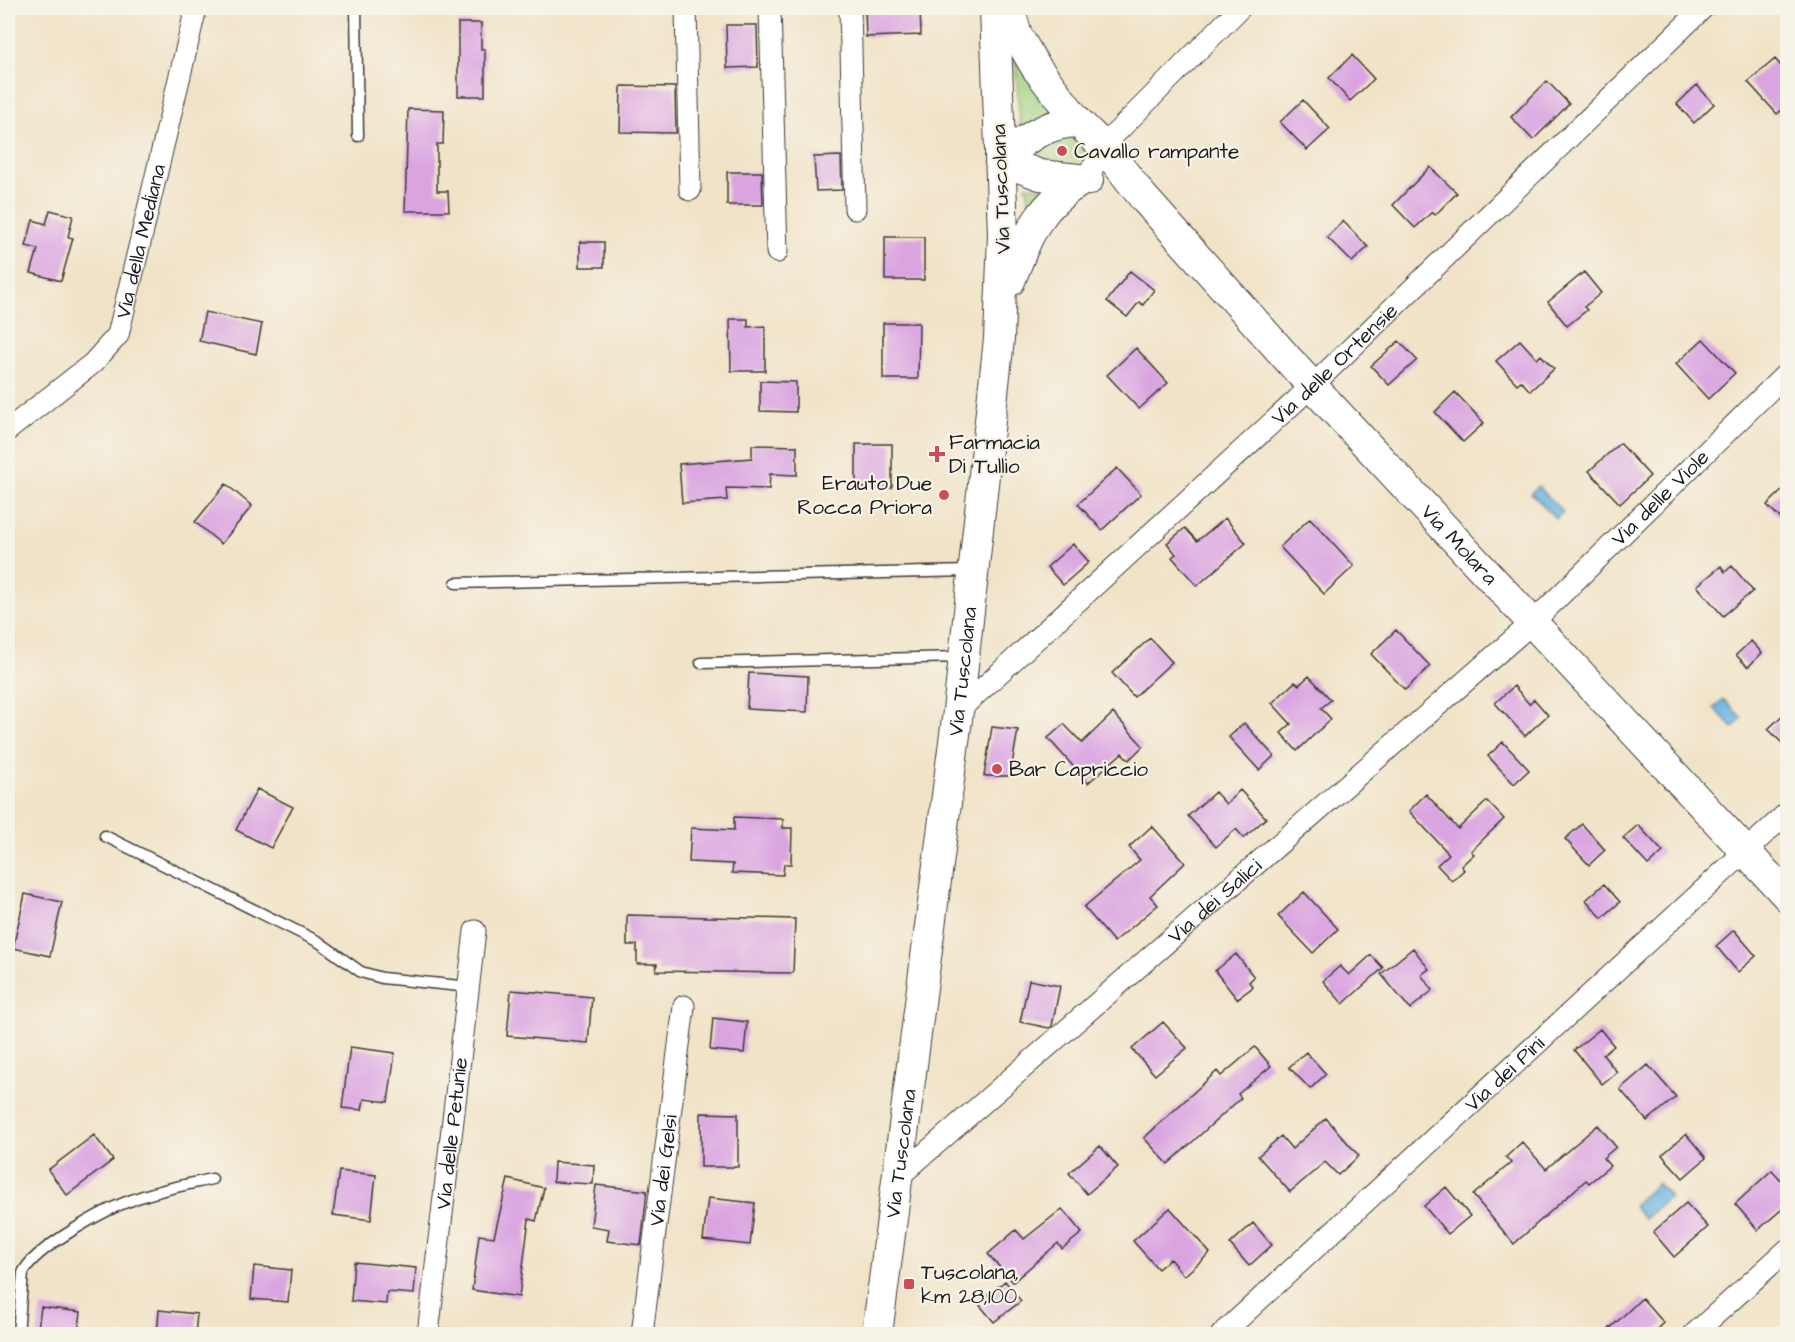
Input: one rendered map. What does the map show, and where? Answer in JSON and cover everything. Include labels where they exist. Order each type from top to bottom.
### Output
[{"type":"main road","name":"Via Tuscolana","points":[[877,1335],[964,657],[1001,302],[1003,235],[995,8]]},
{"type":"main road","name":"Via Molara","points":[[1009,8],[1026,52],[1078,122],[1103,146],[1136,189],[1312,386],[1788,897]]},
{"type":"main road","points":[[1000,160],[1042,128],[1061,123],[1078,122]]},
{"type":"main road","points":[[1000,160],[1040,175],[1136,189]]},
{"type":"main road","points":[[1001,302],[1035,222],[1057,197],[1083,180]]},
{"type":"street","name":"Via della Mediana","points":[[8,430],[93,363],[118,335],[196,8]]},
{"type":"street","points":[[686,8],[690,190]]},
{"type":"street","points":[[770,8],[777,252]]},
{"type":"street","points":[[850,8],[855,209]]},
{"type":"street","points":[[1083,180],[1097,162],[1103,146],[1240,8]]},
{"type":"street","name":"Via delle Ortensie","points":[[957,711],[1312,386],[1703,8]]},
{"type":"street","name":"Via delle Viole","points":[[1532,623],[1788,372]]},
{"type":"street","name":"Via dei Salici","points":[[896,1179],[1532,623]]},
{"type":"street","name":"Via dei Pini","points":[[1222,1335],[1788,812]]},
{"type":"street","name":"Via delle Petunie","points":[[432,1334],[475,931]]},
{"type":"street","name":"Via dei Gelsi","points":[[642,1335],[684,1006]]},
{"type":"street","points":[[1694,1335],[1788,1249]]},
{"type":"lane","points":[[356,8],[358,136]]},
{"type":"lane","points":[[456,583],[974,570]]},
{"type":"lane","points":[[701,663],[964,657]]},
{"type":"lane","points":[[105,836],[319,942],[361,972],[382,978],[470,987]]},
{"type":"lane","points":[[18,1335],[23,1273],[26,1265],[42,1250],[130,1200],[212,1179]]},
{"type":"green space","points":[[1015,59],[1059,112],[1021,134]]},
{"type":"green space","points":[[1059,132],[1080,137],[1092,156],[1080,171],[1024,156]]},
{"type":"green space","points":[[1026,186],[1051,188],[1032,209]]},
{"type":"water","points":[[1538,486],[1563,512],[1556,519],[1531,493]]},
{"type":"water","points":[[1723,699],[1742,718],[1733,728],[1714,708]]},
{"type":"water","points":[[1658,1183],[1670,1197],[1644,1219],[1633,1205]]},
{"type":"building","points":[[865,8],[920,8],[921,35],[866,37]]},
{"type":"building","points":[[458,23],[481,23],[481,49],[485,49],[485,96],[458,96]]},
{"type":"building","points":[[726,25],[757,25],[758,67],[727,68]]},
{"type":"building","points":[[1352,55],[1374,79],[1350,101],[1329,78]]},
{"type":"building","points":[[1775,59],[1788,74],[1788,105],[1777,114],[1748,82]]},
{"type":"building","points":[[1547,81],[1569,104],[1533,140],[1511,117]]},
{"type":"building","points":[[1697,85],[1714,104],[1694,123],[1677,104]]},
{"type":"building","points":[[621,86],[675,87],[676,133],[620,132]]},
{"type":"building","points":[[1303,100],[1330,129],[1307,150],[1280,122]]},
{"type":"building","points":[[408,109],[444,110],[443,144],[437,144],[437,191],[448,191],[449,211],[405,211]]},
{"type":"building","points":[[841,156],[842,190],[816,191],[814,157]]},
{"type":"building","points":[[1430,167],[1457,193],[1435,215],[1432,212],[1415,228],[1393,205]]},
{"type":"building","points":[[727,172],[762,172],[763,205],[727,205]]},
{"type":"building","points":[[50,210],[73,216],[68,237],[73,238],[61,281],[31,273],[38,249],[26,246],[33,220],[46,224]]},
{"type":"building","points":[[1343,221],[1368,247],[1352,262],[1327,237]]},
{"type":"building","points":[[885,237],[924,237],[924,280],[885,280]]},
{"type":"building","points":[[580,242],[604,242],[604,267],[580,267]]},
{"type":"building","points":[[1130,271],[1154,290],[1143,305],[1139,302],[1127,317],[1107,301]]},
{"type":"building","points":[[1584,272],[1601,293],[1584,307],[1587,310],[1567,326],[1548,302]]},
{"type":"building","points":[[205,312],[262,324],[256,354],[199,341]]},
{"type":"building","points":[[730,319],[748,319],[748,327],[765,326],[765,371],[731,371]]},
{"type":"building","points":[[883,323],[919,323],[918,379],[883,379]]},
{"type":"building","points":[[1703,339],[1735,373],[1708,399],[1676,364]]},
{"type":"building","points":[[1520,340],[1537,359],[1541,355],[1554,369],[1530,391],[1521,381],[1517,384],[1496,361]]},
{"type":"building","points":[[1399,341],[1417,360],[1389,385],[1371,366]]},
{"type":"building","points":[[1136,348],[1168,383],[1139,409],[1107,375]]},
{"type":"building","points":[[760,381],[796,382],[796,412],[760,411]]},
{"type":"building","points":[[1455,392],[1484,423],[1463,442],[1435,412]]},
{"type":"building","points":[[1620,443],[1650,476],[1620,504],[1589,471]]},
{"type":"building","points":[[856,444],[892,444],[892,488],[856,488]]},
{"type":"building","points":[[752,445],[797,446],[797,475],[770,474],[769,489],[726,488],[727,500],[682,503],[679,464],[752,458]]},
{"type":"building","points":[[1117,468],[1141,494],[1102,530],[1078,504]]},
{"type":"building","points":[[226,484],[252,506],[221,544],[195,522]]},
{"type":"building","points":[[1788,485],[1788,526],[1767,505]]},
{"type":"building","points":[[1225,518],[1246,543],[1197,586],[1172,557],[1176,554],[1167,543],[1185,528],[1197,541]]},
{"type":"building","points":[[1310,518],[1354,566],[1324,594],[1280,547]]},
{"type":"building","points":[[1073,544],[1089,562],[1063,585],[1047,567]]},
{"type":"building","points":[[1721,566],[1725,572],[1732,566],[1753,591],[1723,616],[1697,586]]},
{"type":"building","points":[[1396,630],[1430,666],[1405,690],[1371,654]]},
{"type":"building","points":[[1150,638],[1172,662],[1134,697],[1112,673]]},
{"type":"building","points":[[1751,641],[1762,653],[1748,667],[1736,655]]},
{"type":"building","points":[[749,673],[808,676],[807,712],[747,709]]},
{"type":"building","points":[[1309,676],[1331,700],[1321,708],[1331,719],[1297,751],[1281,733],[1291,724],[1272,703],[1295,682],[1299,685]]},
{"type":"building","points":[[1514,686],[1529,704],[1534,699],[1548,715],[1525,736],[1495,703]]},
{"type":"building","points":[[1788,710],[1788,749],[1768,729]]},
{"type":"building","points":[[1113,713],[1143,746],[1129,760],[1122,753],[1088,783],[1048,738],[1064,724],[1082,743]]},
{"type":"building","points":[[1244,723],[1274,756],[1259,770],[1229,737]]},
{"type":"building","points":[[992,727],[1018,730],[1010,776],[984,776]]},
{"type":"building","points":[[1503,742],[1529,770],[1514,784],[1488,756]]},
{"type":"building","points":[[257,789],[293,807],[271,848],[236,830]]},
{"type":"building","points":[[1240,790],[1266,818],[1244,838],[1236,829],[1216,847],[1188,816],[1215,792],[1226,804]]},
{"type":"building","points":[[1426,794],[1458,829],[1487,801],[1504,819],[1471,851],[1474,854],[1461,866],[1464,870],[1452,881],[1437,865],[1449,854],[1409,811]]},
{"type":"building","points":[[734,817],[783,819],[783,828],[792,828],[791,864],[784,864],[783,875],[732,873],[733,864],[689,862],[691,828],[734,830]]},
{"type":"building","points":[[1582,824],[1605,850],[1589,865],[1565,839]]},
{"type":"building","points":[[1638,825],[1663,852],[1648,865],[1623,838]]},
{"type":"building","points":[[1152,826],[1185,863],[1150,896],[1158,905],[1114,942],[1084,907],[1140,860],[1129,847]]},
{"type":"building","points":[[1604,884],[1620,902],[1602,918],[1586,900]]},
{"type":"building","points":[[1304,892],[1338,929],[1313,953],[1278,916]]},
{"type":"building","points":[[25,894],[62,902],[50,956],[13,948]]},
{"type":"building","points":[[627,915],[795,919],[793,973],[656,971],[657,964],[637,964],[637,945],[627,945]]},
{"type":"building","points":[[1734,930],[1756,956],[1738,972],[1716,946]]},
{"type":"building","points":[[1413,948],[1429,969],[1421,975],[1433,990],[1410,1009],[1381,974]]},
{"type":"building","points":[[1236,954],[1254,977],[1249,982],[1253,987],[1237,999],[1215,971]]},
{"type":"building","points":[[1371,955],[1383,968],[1343,1004],[1323,981],[1340,966],[1349,975]]},
{"type":"building","points":[[1029,980],[1060,986],[1052,1026],[1049,1028],[1020,1022]]},
{"type":"building","points":[[511,990],[592,997],[588,1043],[507,1036]]},
{"type":"building","points":[[713,1018],[747,1022],[744,1053],[710,1050]]},
{"type":"building","points":[[1163,1022],[1187,1048],[1155,1075],[1132,1049]]},
{"type":"building","points":[[1600,1029],[1614,1046],[1603,1055],[1617,1072],[1602,1084],[1574,1050]]},
{"type":"building","points":[[350,1047],[395,1053],[388,1102],[364,1099],[362,1110],[342,1108]]},
{"type":"building","points":[[1255,1047],[1271,1066],[1238,1094],[1241,1098],[1168,1164],[1144,1138],[1217,1071],[1221,1076]]},
{"type":"building","points":[[1306,1052],[1326,1074],[1310,1089],[1289,1067]]},
{"type":"building","points":[[1648,1065],[1676,1097],[1647,1121],[1620,1089]]},
{"type":"building","points":[[701,1113],[738,1114],[738,1167],[701,1167]]},
{"type":"building","points":[[1326,1118],[1359,1156],[1338,1175],[1325,1162],[1290,1192],[1258,1156],[1281,1136],[1292,1149]]},
{"type":"building","points":[[1598,1125],[1616,1147],[1603,1158],[1610,1166],[1589,1183],[1586,1180],[1514,1244],[1473,1195],[1511,1163],[1506,1157],[1522,1142],[1546,1169]]},
{"type":"building","points":[[1686,1134],[1706,1158],[1683,1178],[1662,1155]]},
{"type":"building","points":[[94,1135],[113,1160],[67,1195],[48,1170]]},
{"type":"building","points":[[1100,1146],[1118,1167],[1087,1194],[1069,1173]]},
{"type":"building","points":[[554,1162],[594,1165],[593,1184],[553,1182]]},
{"type":"building","points":[[1772,1170],[1788,1188],[1788,1204],[1758,1230],[1735,1204]]},
{"type":"building","points":[[339,1171],[376,1175],[371,1220],[333,1215]]},
{"type":"building","points":[[508,1179],[544,1188],[536,1221],[529,1219],[519,1297],[472,1290],[479,1235],[494,1237]]},
{"type":"building","points":[[596,1185],[647,1191],[641,1245],[607,1241],[609,1229],[591,1226]]},
{"type":"building","points":[[1446,1187],[1470,1216],[1448,1234],[1424,1206]]},
{"type":"building","points":[[708,1198],[755,1203],[750,1245],[703,1240]]},
{"type":"building","points":[[1686,1203],[1708,1227],[1674,1257],[1653,1232]]},
{"type":"building","points":[[1170,1208],[1210,1253],[1184,1276],[1170,1259],[1158,1269],[1133,1241]]},
{"type":"building","points":[[1062,1209],[1082,1233],[1062,1249],[1058,1243],[1013,1282],[988,1254],[1016,1230],[1024,1239]]},
{"type":"building","points":[[1253,1223],[1272,1245],[1249,1266],[1230,1244]]},
{"type":"building","points":[[354,1262],[416,1268],[414,1294],[387,1292],[386,1304],[351,1301]]},
{"type":"building","points":[[254,1266],[291,1270],[288,1302],[251,1299]]},
{"type":"building","points":[[1005,1281],[1021,1301],[994,1322],[978,1303]]},
{"type":"building","points":[[1642,1298],[1664,1323],[1652,1335],[1603,1335]]},
{"type":"building","points":[[41,1307],[81,1312],[78,1335],[37,1335]]},
{"type":"building","points":[[159,1310],[197,1314],[195,1335],[157,1335]]},
{"type":"place","name":"Cavallo rampante","points":[[1062,151]]},
{"type":"place","name":"Farmacia Di Tullio","points":[[937,454]]},
{"type":"place","name":"Erauto Due Rocca Priora","points":[[944,495]]},
{"type":"place","name":"Bar Capriccio","points":[[997,769]]},
{"type":"place","name":"Tuscolana, km 28,100","points":[[909,1284]]}]
